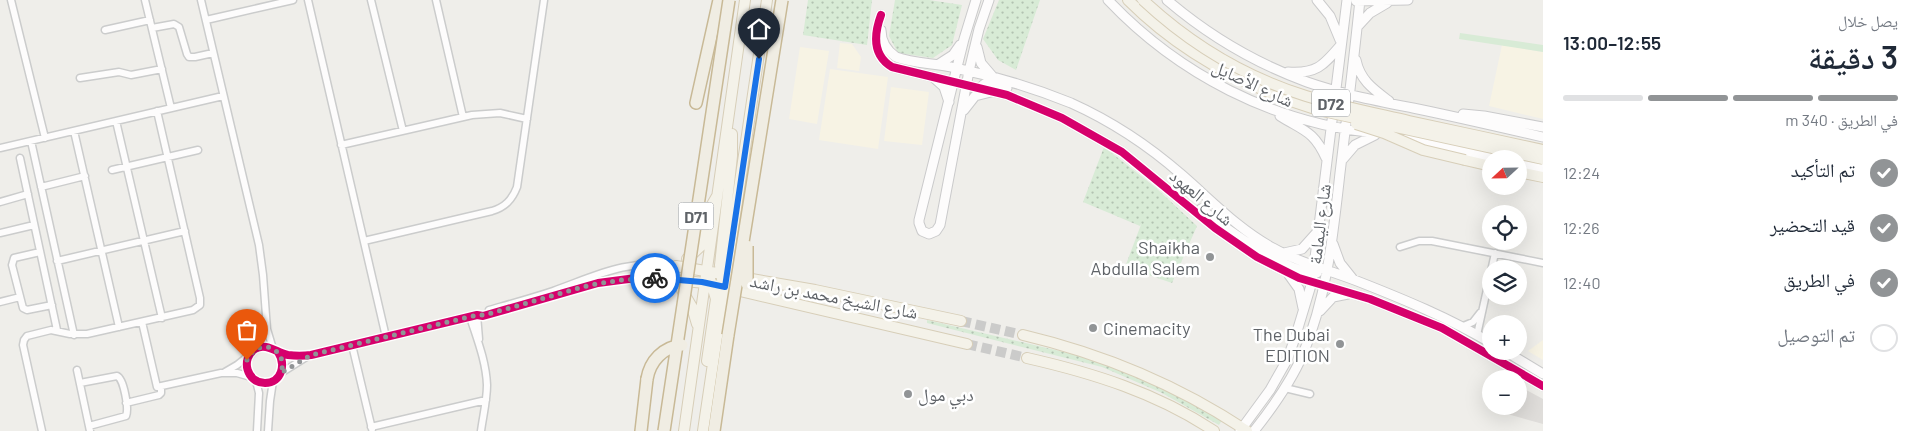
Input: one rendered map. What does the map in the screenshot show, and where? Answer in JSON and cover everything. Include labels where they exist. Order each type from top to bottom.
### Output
[{"type":"highway","points":[[696,103],[719,0]]},
{"type":"highway","name":"D71","points":[[664,431],[729,0]]},
{"type":"highway","name":"D71","points":[[714,431],[738,236],[782,0]]},
{"type":"highway","points":[[738,236],[748,249],[747,284]]},
{"type":"highway","points":[[641,431],[648,374],[652,365],[665,350],[674,346],[684,345]]},
{"type":"main road","name":"D71","points":[[684,431],[697,332],[708,280],[747,0]]},
{"type":"main road","name":"D71","points":[[724,270],[738,236],[767,0]]},
{"type":"main road","name":"شارع الأصايل","points":[[1128,0],[1175,40],[1220,69],[1268,92],[1318,110],[1543,159]]},
{"type":"main road","name":"شارع الأصايل","points":[[1143,0],[1182,33],[1214,54],[1289,91],[1354,109],[1543,150]]},
{"type":"main road","points":[[1318,110],[1338,119],[1384,133],[1423,150],[1482,164]]},
{"type":"main road","points":[[702,431],[725,287],[724,270],[732,156],[729,119]]},
{"type":"main road","points":[[1528,174],[1543,177]]},
{"type":"main road","points":[[676,266],[688,259],[703,244],[710,208],[719,194]]},
{"type":"main road","points":[[738,236],[740,266],[762,281]]},
{"type":"main road","points":[[676,266],[708,280],[716,299],[700,421],[702,431]]},
{"type":"main road","name":"شارع الشيخ محمد بن راشد","points":[[708,280],[724,270],[762,281],[815,290],[961,321]]},
{"type":"main road","points":[[672,280],[708,280]]},
{"type":"main road","points":[[672,280],[686,296],[692,307],[697,332]]},
{"type":"main road","name":"شارع الشيخ محمد بن راشد","points":[[708,280],[725,287],[762,297],[909,329],[968,344]]},
{"type":"main road","points":[[703,299],[711,295],[716,299]]},
{"type":"main road","points":[[718,333],[735,304],[747,298],[762,297]]},
{"type":"main road","points":[[909,329],[914,312]]},
{"type":"main road","points":[[1023,335],[1082,350],[1129,368],[1190,397],[1243,430]]},
{"type":"main road","points":[[1027,358],[1074,368],[1129,387],[1183,412],[1214,431]]},
{"type":"street","points":[[11,0],[45,138]]},
{"type":"street","points":[[146,0],[171,108]]},
{"type":"street","points":[[201,0],[259,245],[264,276],[266,322],[275,350],[283,362],[281,373]]},
{"type":"street","points":[[206,20],[293,0]]},
{"type":"street","points":[[308,0],[386,337]]},
{"type":"street","points":[[371,0],[403,131]]},
{"type":"street","points":[[436,0],[463,116]]},
{"type":"street","points":[[364,241],[492,211],[508,203],[514,196],[517,187],[544,0]]},
{"type":"street","points":[[939,64],[953,56],[964,38],[977,0]]},
{"type":"street","points":[[963,70],[977,0]]},
{"type":"street","points":[[964,38],[963,70],[967,84],[940,225],[936,232],[925,233],[920,227],[919,220],[954,81],[963,70],[976,42],[989,0]]},
{"type":"street","name":"شارع الأصايل","points":[[1108,0],[1137,28],[1176,59],[1217,84],[1272,110],[1330,127],[1382,134],[1482,156]]},
{"type":"street","name":"شارع الأصايل","points":[[1167,0],[1220,40],[1250,57],[1309,83],[1392,104],[1543,137]]},
{"type":"street","points":[[1281,71],[1297,73],[1316,70],[1325,63],[1341,44],[1330,16],[1317,0]]},
{"type":"street","points":[[1347,0],[1408,0]]},
{"type":"street","name":"شارع اليمامة","points":[[1243,430],[1282,370],[1292,349],[1313,274],[1347,0]]},
{"type":"street","name":"شارع اليمامة","points":[[1254,431],[1287,385],[1303,354],[1316,317],[1324,286],[1342,162],[1360,1]]},
{"type":"street","points":[[1358,26],[1370,13],[1392,1]]},
{"type":"street","name":"شارع العهود","points":[[1482,338],[1427,310],[1356,281],[1327,271],[1313,274],[1286,272],[1256,257],[1228,238],[1141,166],[1103,140],[1041,108],[994,91],[896,68],[881,58],[877,50],[876,42],[881,15],[881,37],[886,49],[890,53],[902,59],[939,64],[995,78],[1051,96],[1088,111],[1144,145],[1183,175],[1237,224],[1313,274],[1324,286],[1356,294],[1442,328],[1543,386]]},
{"type":"street","points":[[105,30],[150,20]]},
{"type":"street","points":[[152,28],[174,24],[179,27],[189,57],[213,53]]},
{"type":"street","points":[[976,42],[982,63],[995,78]]},
{"type":"street","points":[[1354,52],[1364,80],[1392,104]]},
{"type":"street","points":[[80,78],[119,72],[131,75],[162,69]]},
{"type":"street","points":[[932,76],[944,87],[949,102]]},
{"type":"street","points":[[984,89],[983,86],[986,83],[1051,96]]},
{"type":"street","points":[[960,116],[968,102],[975,96],[994,91]]},
{"type":"street","points":[[0,148],[223,96]]},
{"type":"street","points":[[1272,110],[1312,135],[1321,146],[1326,158]]},
{"type":"street","points":[[42,431],[23,342],[25,337],[57,330],[74,334],[87,334],[162,318],[193,310],[200,306],[200,298],[157,111]]},
{"type":"street","points":[[342,145],[481,113],[500,113],[527,118]]},
{"type":"street","points":[[1442,114],[1484,116],[1543,127]]},
{"type":"street","points":[[116,121],[162,318]]},
{"type":"street","points":[[74,131],[120,327]]},
{"type":"street","points":[[1342,162],[1345,155],[1355,145],[1365,139],[1382,134]]},
{"type":"street","points":[[31,141],[74,334]]},
{"type":"street","points":[[112,170],[198,150]]},
{"type":"street","points":[[20,158],[57,330]]},
{"type":"street","points":[[1528,165],[1543,168]]},
{"type":"street","points":[[41,187],[85,176]]},
{"type":"street","points":[[0,202],[28,194]]},
{"type":"street","points":[[1180,199],[1196,206],[1232,233],[1265,253],[1313,274]]},
{"type":"street","points":[[0,233],[34,225]]},
{"type":"street","points":[[1282,253],[1302,249],[1319,230]]},
{"type":"street","points":[[58,260],[184,231]]},
{"type":"street","points":[[1332,239],[1334,251],[1340,263],[1356,281]]},
{"type":"street","points":[[1400,247],[1412,243],[1432,241],[1543,263]]},
{"type":"street","points":[[40,252],[12,260],[12,266],[23,308],[27,310],[52,305]]},
{"type":"street","points":[[1442,328],[1454,330],[1471,338],[1477,335],[1495,253]]},
{"type":"street","points":[[474,316],[545,294],[621,267],[651,264],[676,266]]},
{"type":"street","points":[[1286,272],[1299,289],[1303,314]]},
{"type":"street","points":[[142,322],[156,384],[157,387],[161,388],[221,373],[237,366],[252,352],[263,347],[294,356],[311,355],[485,315],[598,283],[636,278],[672,280]]},
{"type":"street","points":[[1316,317],[1333,297],[1342,294],[1356,294]]},
{"type":"street","points":[[0,302],[20,297]]},
{"type":"street","points":[[1461,327],[1473,322],[1481,312]]},
{"type":"street","points":[[474,316],[486,379],[486,400],[481,431]]},
{"type":"street","points":[[257,431],[259,393],[254,379],[246,366],[266,322]]},
{"type":"street","points":[[352,345],[372,429],[486,400]]},
{"type":"street","points":[[221,373],[237,373],[262,383],[273,381],[281,373],[311,355]]},
{"type":"street","points":[[1520,360],[1543,374]]},
{"type":"street","points":[[77,370],[90,429],[124,418],[128,411],[119,376],[80,383]]},
{"type":"street","points":[[268,431],[273,381]]},
{"type":"street","points":[[1287,385],[1311,392]]},
{"type":"street","points":[[126,403],[159,395],[161,388]]},
{"type":"shaded area","points":[[840,43],[852,44],[861,57],[859,71],[837,68]]},
{"type":"shaded area","points":[[1502,45],[1543,52],[1543,119],[1489,106]]},
{"type":"shaded area","points":[[800,47],[829,51],[817,124],[789,119]]},
{"type":"shaded area","points":[[830,69],[888,77],[878,149],[819,140]]},
{"type":"shaded area","points":[[891,87],[929,92],[922,145],[884,141]]},
{"type":"shaded area","points":[[1543,340],[1543,360],[1528,351]]},
{"type":"shaded area","points":[[1527,390],[1543,399],[1543,424],[1511,415],[1527,415]]},
{"type":"green space","points":[[808,0],[872,0],[867,45],[803,35]]},
{"type":"green space","points":[[895,0],[929,0],[962,5],[952,45],[933,58],[898,53],[889,36]]},
{"type":"green space","points":[[999,0],[1040,0],[1016,70],[998,60],[983,39]]},
{"type":"green space","points":[[1460,33],[1543,45],[1543,52],[1459,39]]},
{"type":"green space","points":[[1104,147],[1155,187],[1197,226],[1172,283],[1125,267],[1142,222],[1140,226],[1083,202]]},
{"type":"green space","points":[[927,320],[1094,359],[1174,392],[1222,420],[1219,425],[1162,393],[1102,367],[927,323]]},
{"type":"tunnel","points":[[961,321],[1023,335]]},
{"type":"tunnel","points":[[967,344],[1027,358]]},
{"type":"cycle path","points":[[881,15],[877,29],[876,44],[885,62],[892,67],[1007,95],[1062,118],[1122,152],[1215,228],[1257,257],[1299,278],[1370,299],[1442,328],[1543,386]]},
{"type":"cycle path","points":[[278,352],[282,367],[279,376],[275,380],[265,383],[259,382],[250,375],[247,364],[248,359],[250,353],[259,347],[267,347],[288,355],[311,355],[477,315],[483,316],[598,283],[636,278],[672,280]]},
{"type":"way so far","points":[[247,360],[254,350],[268,347],[278,352],[281,357],[283,362],[281,373],[311,355],[477,315],[485,315],[598,283],[636,278],[655,278]]},
{"type":"place","name":"Shaikha Abdulla Salem","points":[[1210,257]]},
{"type":"place","name":"Cinemacity","points":[[1093,328]]},
{"type":"place","name":"The Dubai EDITION","points":[[1340,344]]},
{"type":"place","name":"دبي مول","points":[[908,394]]},
{"type":"route","points":[[655,278],[702,282],[725,287],[759,59]]}]
